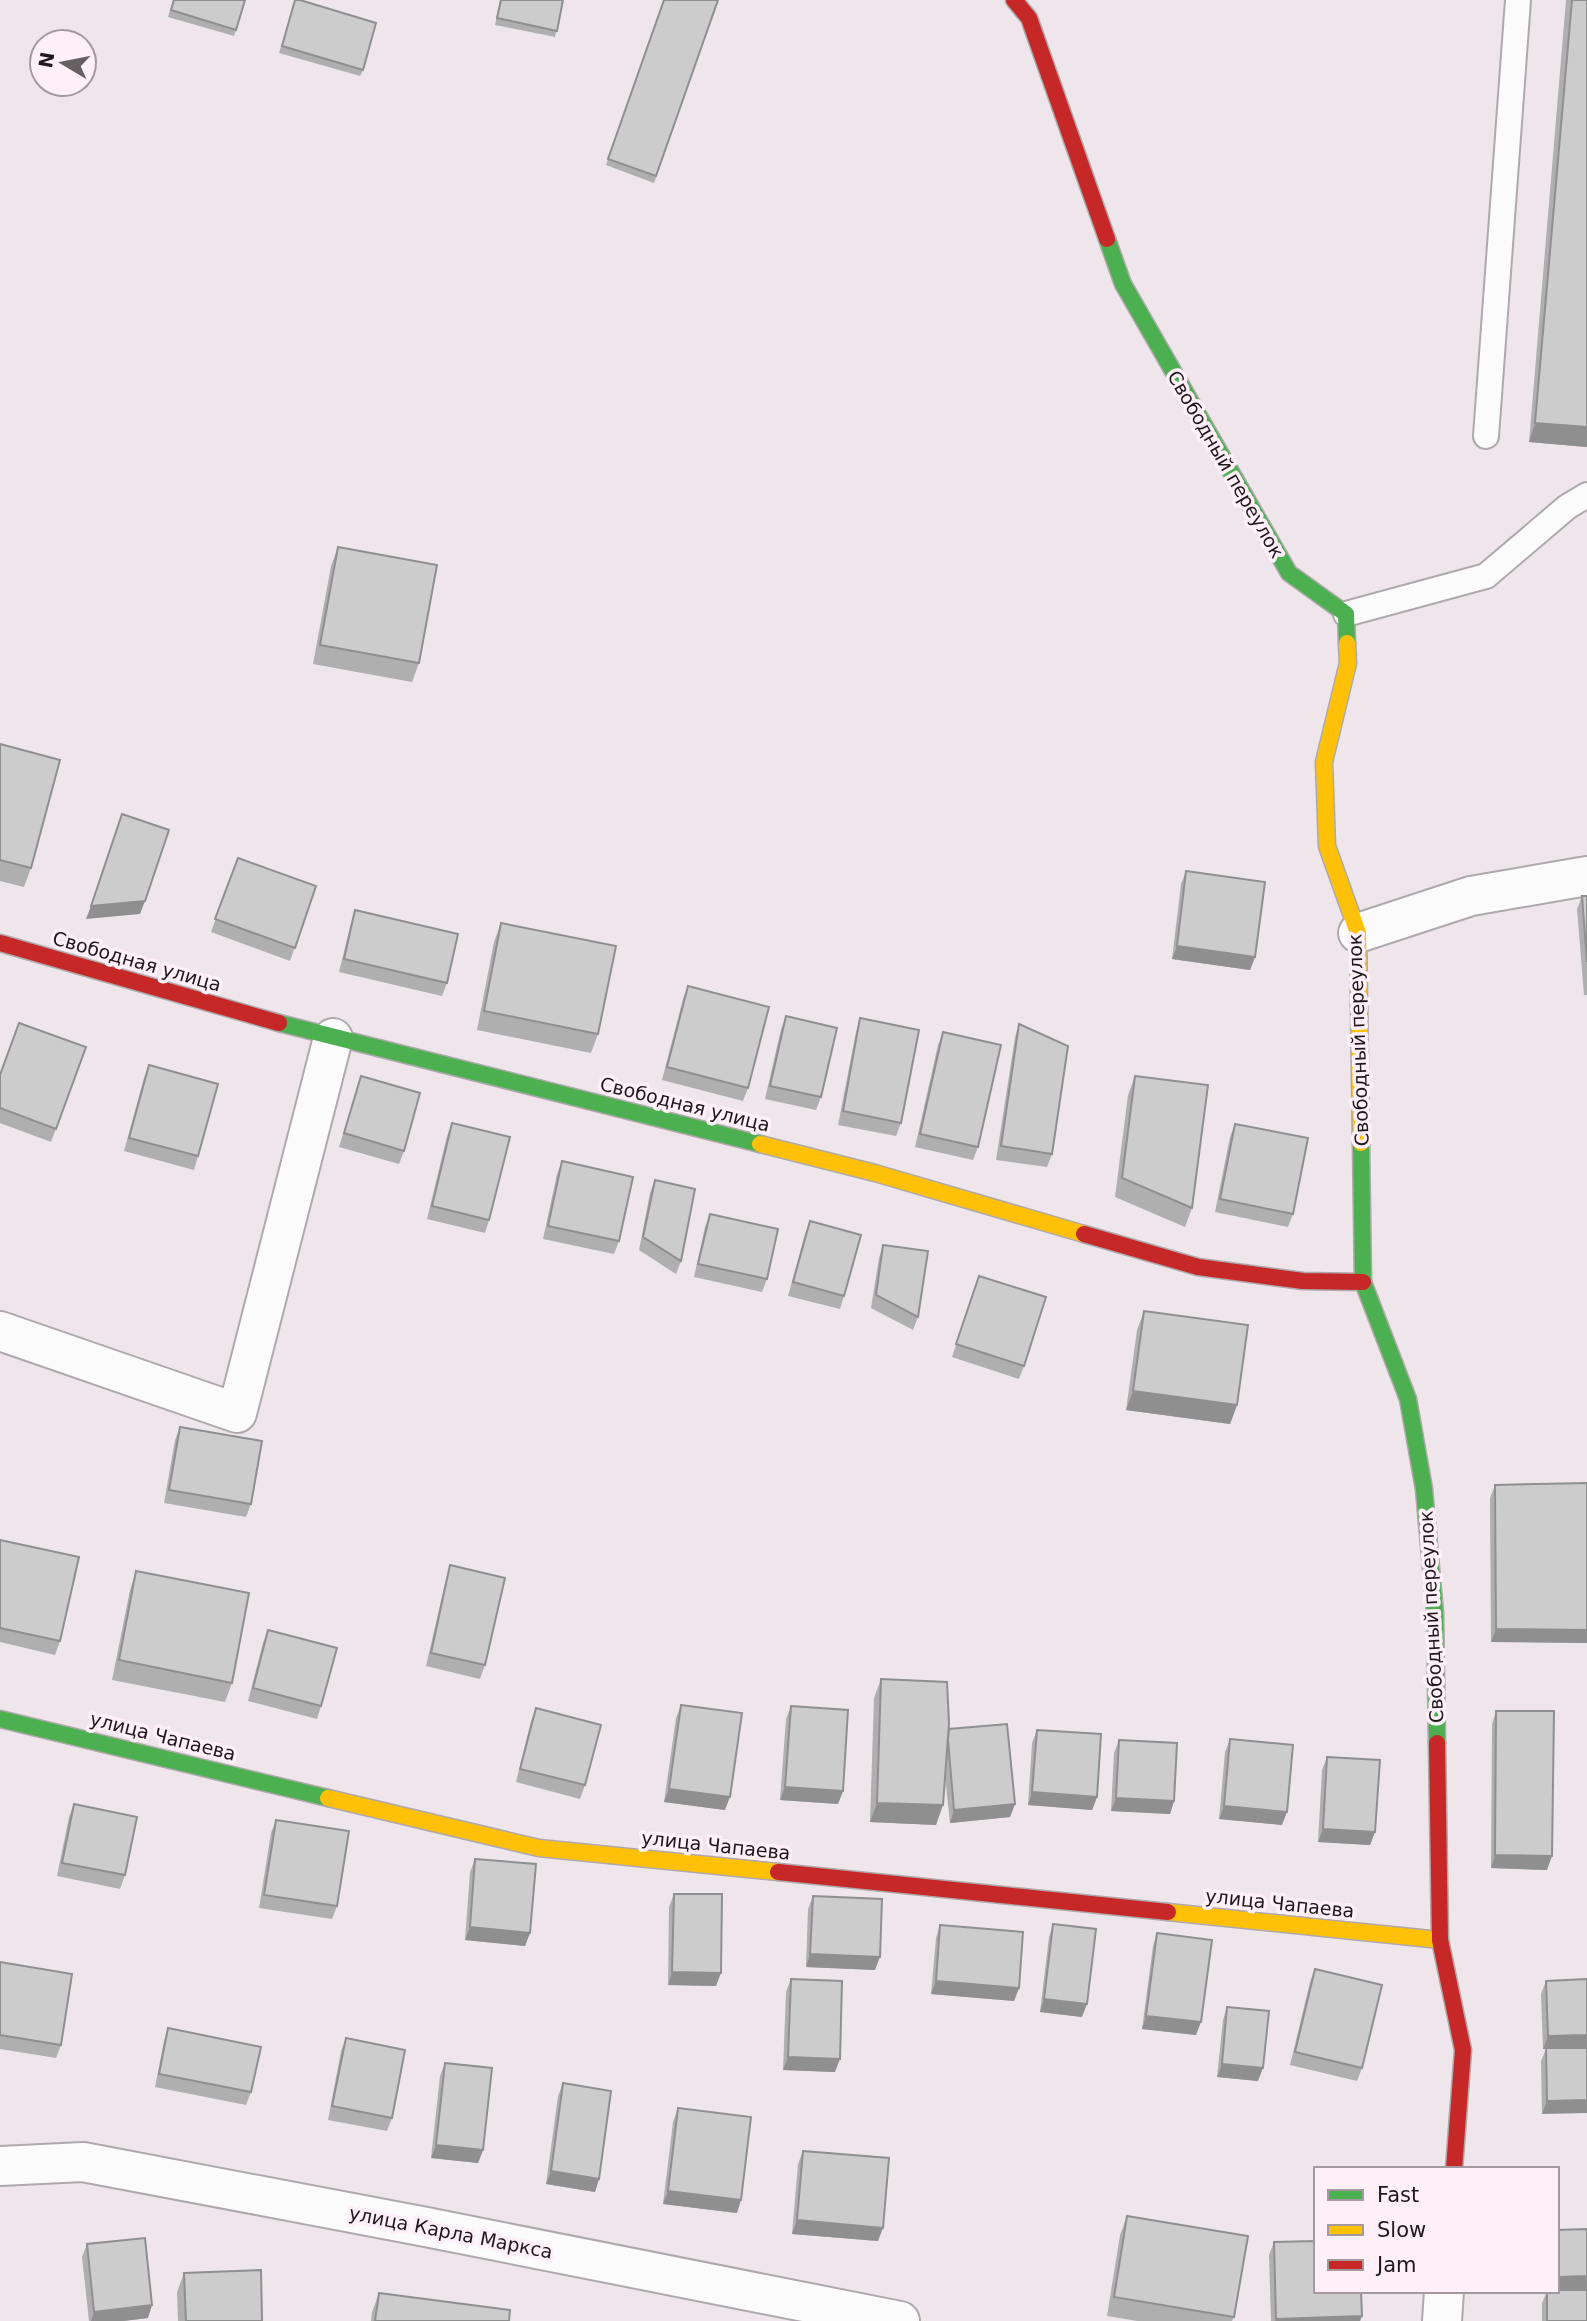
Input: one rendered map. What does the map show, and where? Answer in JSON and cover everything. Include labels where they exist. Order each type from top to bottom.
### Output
[{"type":"street","name":"Свободный переулок","points":[[1014,0],[1029,18],[1123,284],[1289,573],[1346,614],[1348,663],[1324,762],[1326,834],[1327,846],[1358,933],[1363,1282],[1408,1399],[1424,1489],[1435,1613],[1440,1940],[1463,2050],[1454,2167]]},
{"type":"street","points":[[1358,933],[1471,896],[1587,876]]},
{"type":"street","name":"Свободная улица","points":[[0,943],[333,1038],[875,1173],[1198,1267],[1303,1281],[1363,1282]]},
{"type":"street","points":[[0,1331],[237,1413],[333,1038]]},
{"type":"street","name":"улица Чапаева","points":[[0,1719],[539,1848],[1440,1940]]},
{"type":"street","name":"улица Карла Маркса","points":[[0,2166],[83,2162],[900,2321]]},
{"type":"street","points":[[1442,2321],[1444,2293]]},
{"type":"lane","points":[[1486,436],[1518,0]]},
{"type":"lane","points":[[1346,614],[1486,576],[1567,507],[1587,495]]},
{"type":"building","points":[[174,0],[245,0],[236,30],[171,10]]},
{"type":"building","points":[[295,0],[376,23],[363,70],[282,46]]},
{"type":"building","points":[[501,0],[563,0],[557,31],[497,18]]},
{"type":"building","points":[[664,0],[718,0],[656,176],[608,159]]},
{"type":"building","points":[[1572,0],[1587,0],[1587,427],[1535,423]]},
{"type":"building","points":[[338,547],[437,565],[419,663],[320,645]]},
{"type":"building","points":[[0,744],[60,760],[31,868],[0,860]]},
{"type":"building","points":[[122,814],[169,830],[145,901],[91,906]]},
{"type":"building","points":[[238,858],[316,886],[295,948],[215,919]]},
{"type":"building","points":[[1186,871],[1265,882],[1255,957],[1177,946]]},
{"type":"building","points":[[1582,896],[1587,896],[1587,962]]},
{"type":"building","points":[[355,910],[458,934],[447,983],[344,959]]},
{"type":"building","points":[[501,923],[616,946],[598,1034],[484,1011]]},
{"type":"building","points":[[688,986],[769,1007],[748,1088],[667,1067]]},
{"type":"building","points":[[786,1016],[837,1028],[821,1097],[770,1086]]},
{"type":"building","points":[[860,1018],[919,1030],[901,1123],[843,1111]]},
{"type":"building","points":[[19,1023],[86,1047],[56,1129],[0,1108],[0,1075]]},
{"type":"building","points":[[1019,1024],[1068,1046],[1052,1154],[1001,1146]]},
{"type":"building","points":[[943,1032],[1001,1045],[978,1147],[920,1134]]},
{"type":"building","points":[[149,1065],[218,1084],[198,1156],[129,1138]]},
{"type":"building","points":[[361,1076],[420,1093],[404,1151],[344,1133]]},
{"type":"building","points":[[1135,1076],[1208,1085],[1192,1208],[1122,1178]]},
{"type":"building","points":[[452,1123],[510,1137],[489,1220],[432,1206]]},
{"type":"building","points":[[1235,1124],[1308,1138],[1293,1214],[1220,1199]]},
{"type":"building","points":[[562,1161],[633,1177],[619,1241],[548,1226]]},
{"type":"building","points":[[655,1180],[695,1189],[681,1261],[643,1237]]},
{"type":"building","points":[[710,1214],[778,1229],[767,1279],[698,1264]]},
{"type":"building","points":[[810,1221],[861,1235],[844,1296],[793,1282]]},
{"type":"building","points":[[883,1245],[928,1251],[918,1317],[876,1295]]},
{"type":"building","points":[[979,1276],[1046,1297],[1024,1366],[956,1344]]},
{"type":"building","points":[[1144,1311],[1248,1325],[1237,1405],[1133,1391]]},
{"type":"building","points":[[180,1427],[262,1441],[251,1504],[169,1490]]},
{"type":"building","points":[[1587,1483],[1587,1630],[1496,1629],[1495,1485]]},
{"type":"building","points":[[0,1540],[79,1557],[60,1641],[0,1628]]},
{"type":"building","points":[[450,1565],[505,1578],[485,1665],[431,1653]]},
{"type":"building","points":[[136,1571],[249,1593],[232,1683],[119,1660]]},
{"type":"building","points":[[268,1630],[337,1648],[321,1706],[253,1688]]},
{"type":"building","points":[[881,1679],[947,1682],[949,1723],[943,1805],[877,1803]]},
{"type":"building","points":[[681,1705],[742,1713],[730,1797],[669,1789]]},
{"type":"building","points":[[791,1706],[848,1710],[843,1791],[785,1787]]},
{"type":"building","points":[[536,1708],[601,1725],[585,1785],[520,1769]]},
{"type":"building","points":[[1496,1711],[1554,1711],[1552,1856],[1495,1855]]},
{"type":"building","points":[[1007,1724],[1015,1804],[954,1810],[949,1729]]},
{"type":"building","points":[[1037,1730],[1101,1734],[1097,1797],[1032,1792]]},
{"type":"building","points":[[1230,1739],[1293,1745],[1287,1812],[1224,1806]]},
{"type":"building","points":[[1119,1740],[1177,1743],[1174,1801],[1116,1798]]},
{"type":"building","points":[[1327,1757],[1380,1760],[1375,1832],[1323,1829]]},
{"type":"building","points":[[74,1804],[137,1817],[125,1875],[62,1863]]},
{"type":"building","points":[[276,1820],[349,1831],[337,1906],[264,1895]]},
{"type":"building","points":[[475,1859],[536,1864],[530,1933],[470,1927]]},
{"type":"building","points":[[674,1894],[722,1894],[721,1973],[672,1972]]},
{"type":"building","points":[[813,1896],[882,1899],[880,1957],[810,1954]]},
{"type":"building","points":[[1053,1924],[1096,1929],[1087,2004],[1044,1999]]},
{"type":"building","points":[[940,1925],[1023,1932],[1019,1988],[936,1981]]},
{"type":"building","points":[[1157,1933],[1212,1940],[1201,2022],[1146,2016]]},
{"type":"building","points":[[0,1962],[72,1974],[61,2045],[0,2035]]},
{"type":"building","points":[[1315,1969],[1382,1985],[1362,2068],[1295,2052]]},
{"type":"building","points":[[791,1979],[842,1981],[840,2059],[788,2057]]},
{"type":"building","points":[[1587,1979],[1587,2035],[1548,2036],[1546,1981]]},
{"type":"building","points":[[1227,2007],[1269,2011],[1263,2068],[1222,2064]]},
{"type":"building","points":[[168,2028],[261,2047],[251,2092],[159,2074]]},
{"type":"building","points":[[346,2038],[405,2050],[392,2118],[332,2106]]},
{"type":"building","points":[[1546,2048],[1587,2048],[1587,2100],[1547,2101]]},
{"type":"building","points":[[445,2063],[492,2068],[483,2150],[436,2145]]},
{"type":"building","points":[[563,2083],[611,2091],[599,2179],[551,2171]]},
{"type":"building","points":[[678,2108],[751,2117],[741,2200],[668,2191]]},
{"type":"building","points":[[803,2151],[889,2158],[883,2228],[797,2220]]},
{"type":"building","points":[[1127,2216],[1248,2236],[1234,2317],[1114,2297]]},
{"type":"building","points":[[1587,2229],[1587,2276],[1559,2277],[1559,2230]]},
{"type":"building","points":[[145,2238],[152,2305],[94,2312],[87,2244]]},
{"type":"building","points":[[1314,2241],[1314,2293],[1361,2293],[1362,2316],[1276,2319],[1274,2242]]},
{"type":"building","points":[[261,2270],[262,2321],[186,2321],[184,2273]]},
{"type":"building","points":[[1587,2290],[1587,2321],[1547,2321],[1547,2293]]},
{"type":"building","points":[[379,2293],[510,2310],[509,2321],[375,2321]]},
{"type":"traffic: fast","points":[[1107,239],[1123,284],[1289,573],[1346,614],[1347,643]]},
{"type":"traffic: fast","points":[[279,1023],[760,1144]]},
{"type":"traffic: fast","points":[[1361,1143],[1363,1282],[1408,1399],[1424,1489],[1435,1613],[1437,1743]]},
{"type":"traffic: fast","points":[[0,1719],[328,1798]]},
{"type":"traffic: slow","points":[[1347,643],[1348,663],[1324,762],[1327,846],[1358,933],[1361,1143]]},
{"type":"traffic: slow","points":[[760,1144],[875,1173],[1084,1234]]},
{"type":"traffic: slow","points":[[328,1798],[539,1848],[778,1872]]},
{"type":"traffic: slow","points":[[1168,1912],[1440,1940]]},
{"type":"traffic: jam","points":[[1014,0],[1029,18],[1107,239]]},
{"type":"traffic: jam","points":[[0,943],[279,1023]]},
{"type":"traffic: jam","points":[[1084,1234],[1198,1267],[1303,1281],[1363,1282]]},
{"type":"traffic: jam","points":[[1437,1743],[1440,1940],[1463,2050],[1454,2167]]},
{"type":"traffic: jam","points":[[778,1872],[1168,1912]]}]
